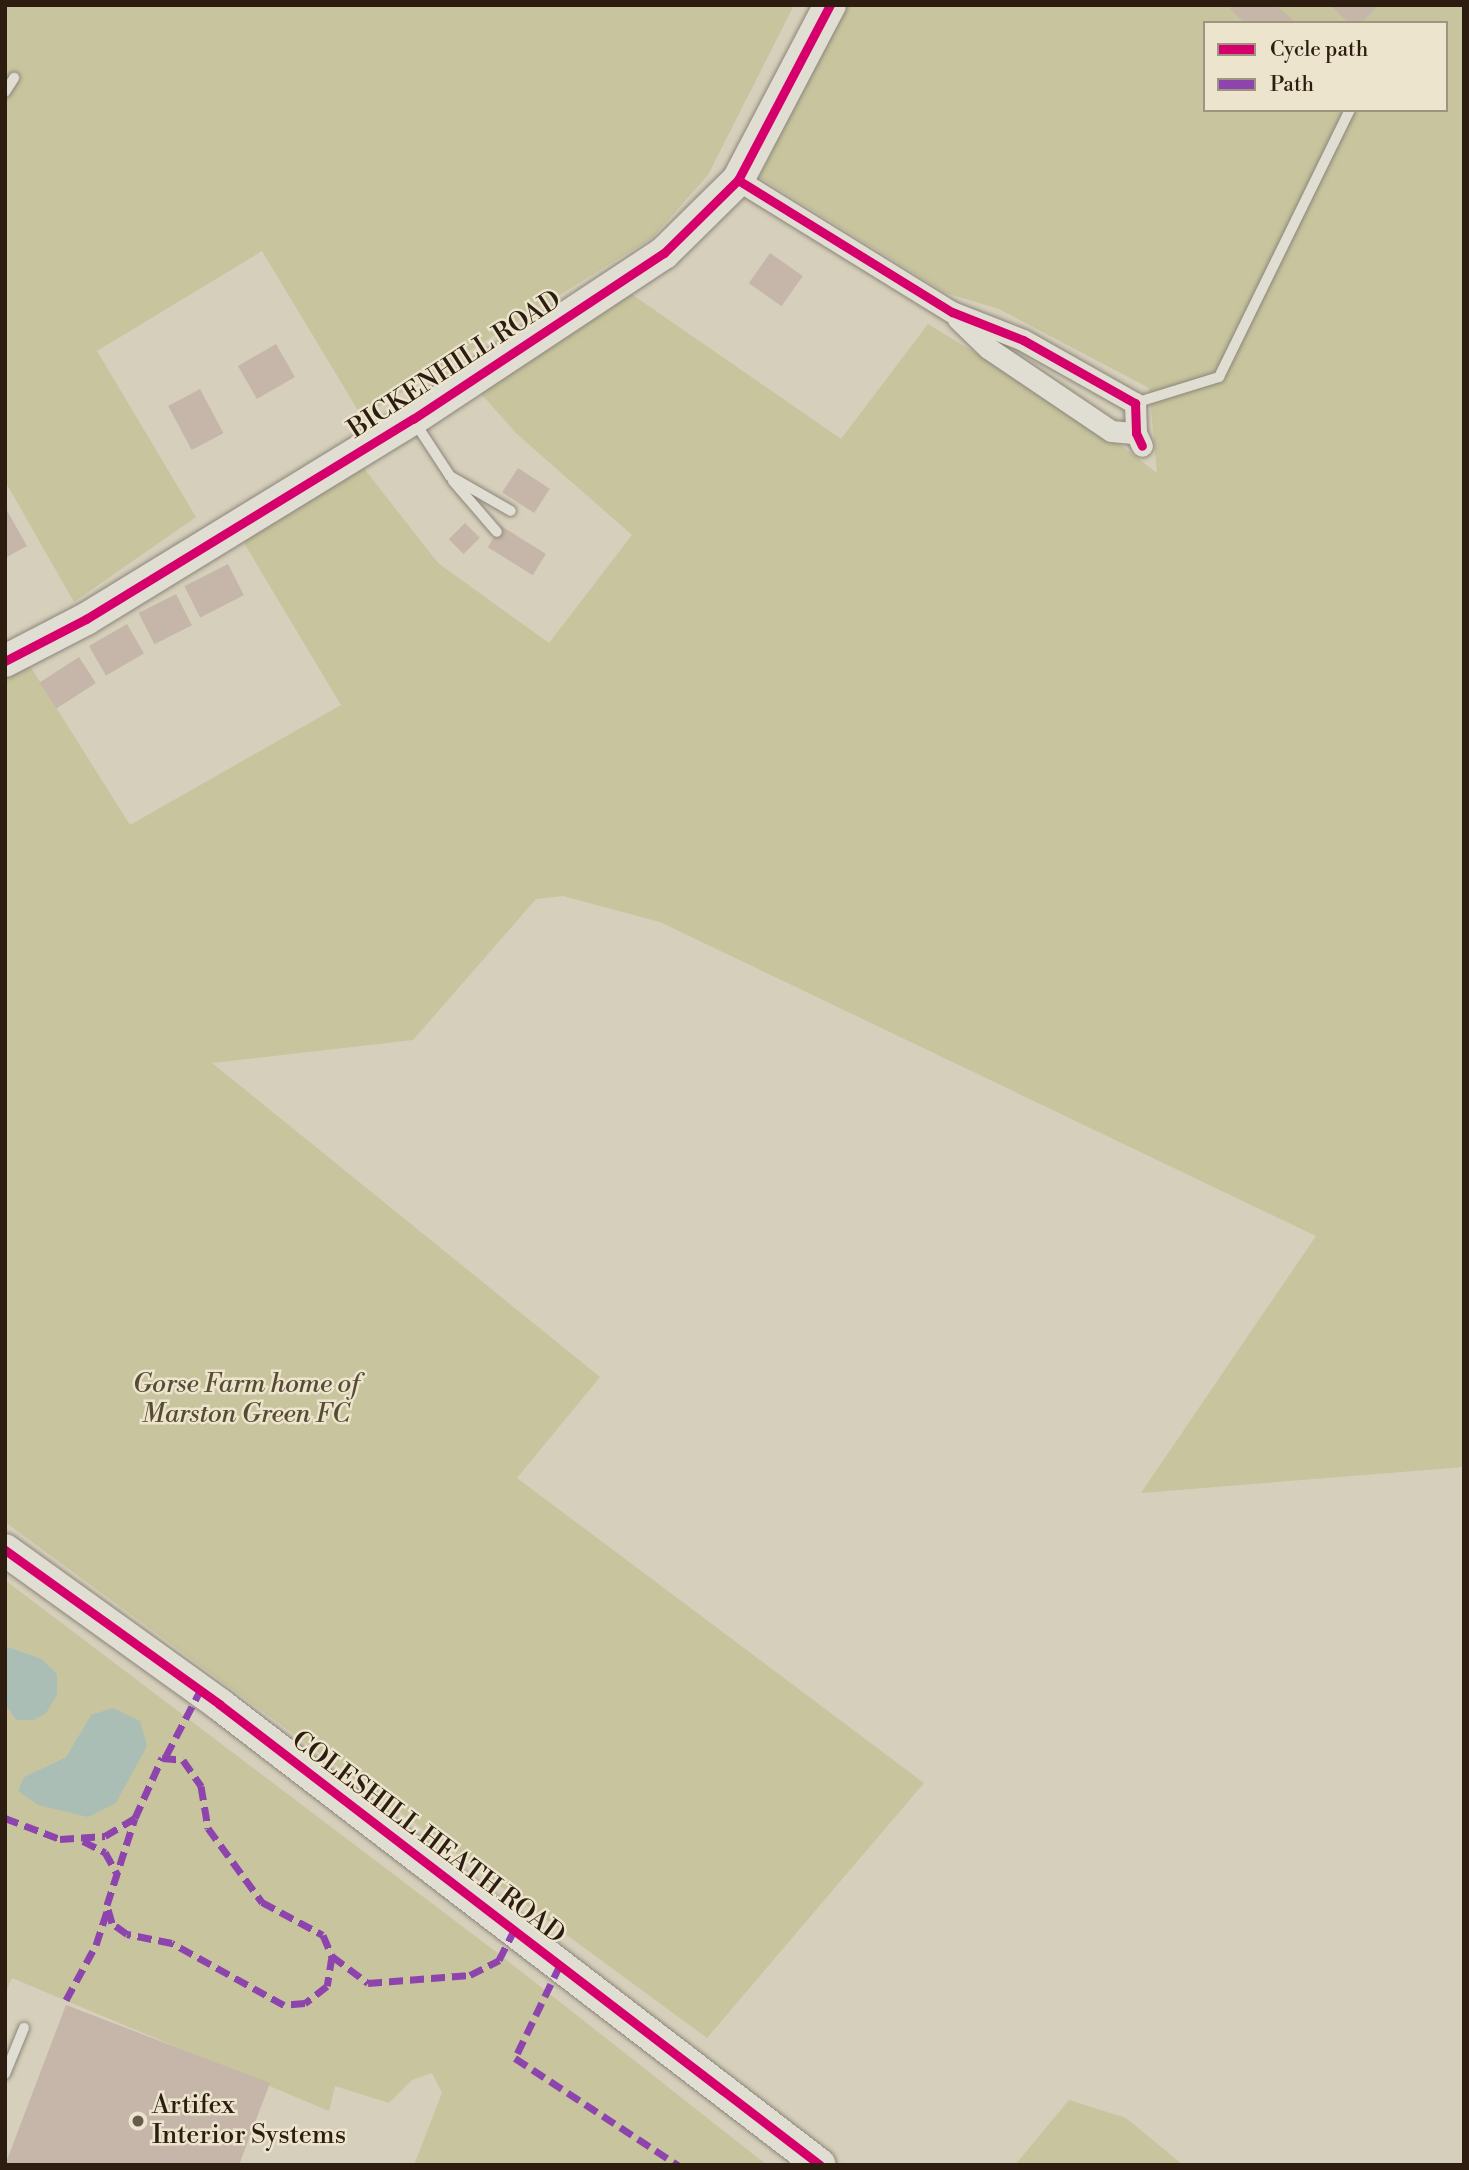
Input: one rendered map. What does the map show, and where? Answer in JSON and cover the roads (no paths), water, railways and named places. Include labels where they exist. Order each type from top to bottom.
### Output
[{"type":"street","name":"BICKENHILL ROAD","points":[[5,661],[86,619],[413,419],[664,253],[738,180],[830,5]]},
{"type":"street","points":[[738,180],[952,312],[1023,340],[1135,403],[1139,440],[1111,431],[988,348],[952,312]]},
{"type":"street","name":"COLESHILL HEATH ROAD","points":[[5,1550],[219,1704],[820,2165]]},
{"type":"lane","points":[[5,92],[14,78]]},
{"type":"lane","points":[[1135,403],[1219,377],[1349,112]]},
{"type":"lane","points":[[413,419],[450,476],[497,533]]},
{"type":"lane","points":[[450,476],[511,511]]},
{"type":"lane","points":[[5,2074],[24,2028]]},
{"type":"place","name":"Artifex Interior Systems","points":[[138,2121]]},
{"type":"park label","name":"Gorse Farm home of Marston Green FC","points":[[246,1400]]}]
